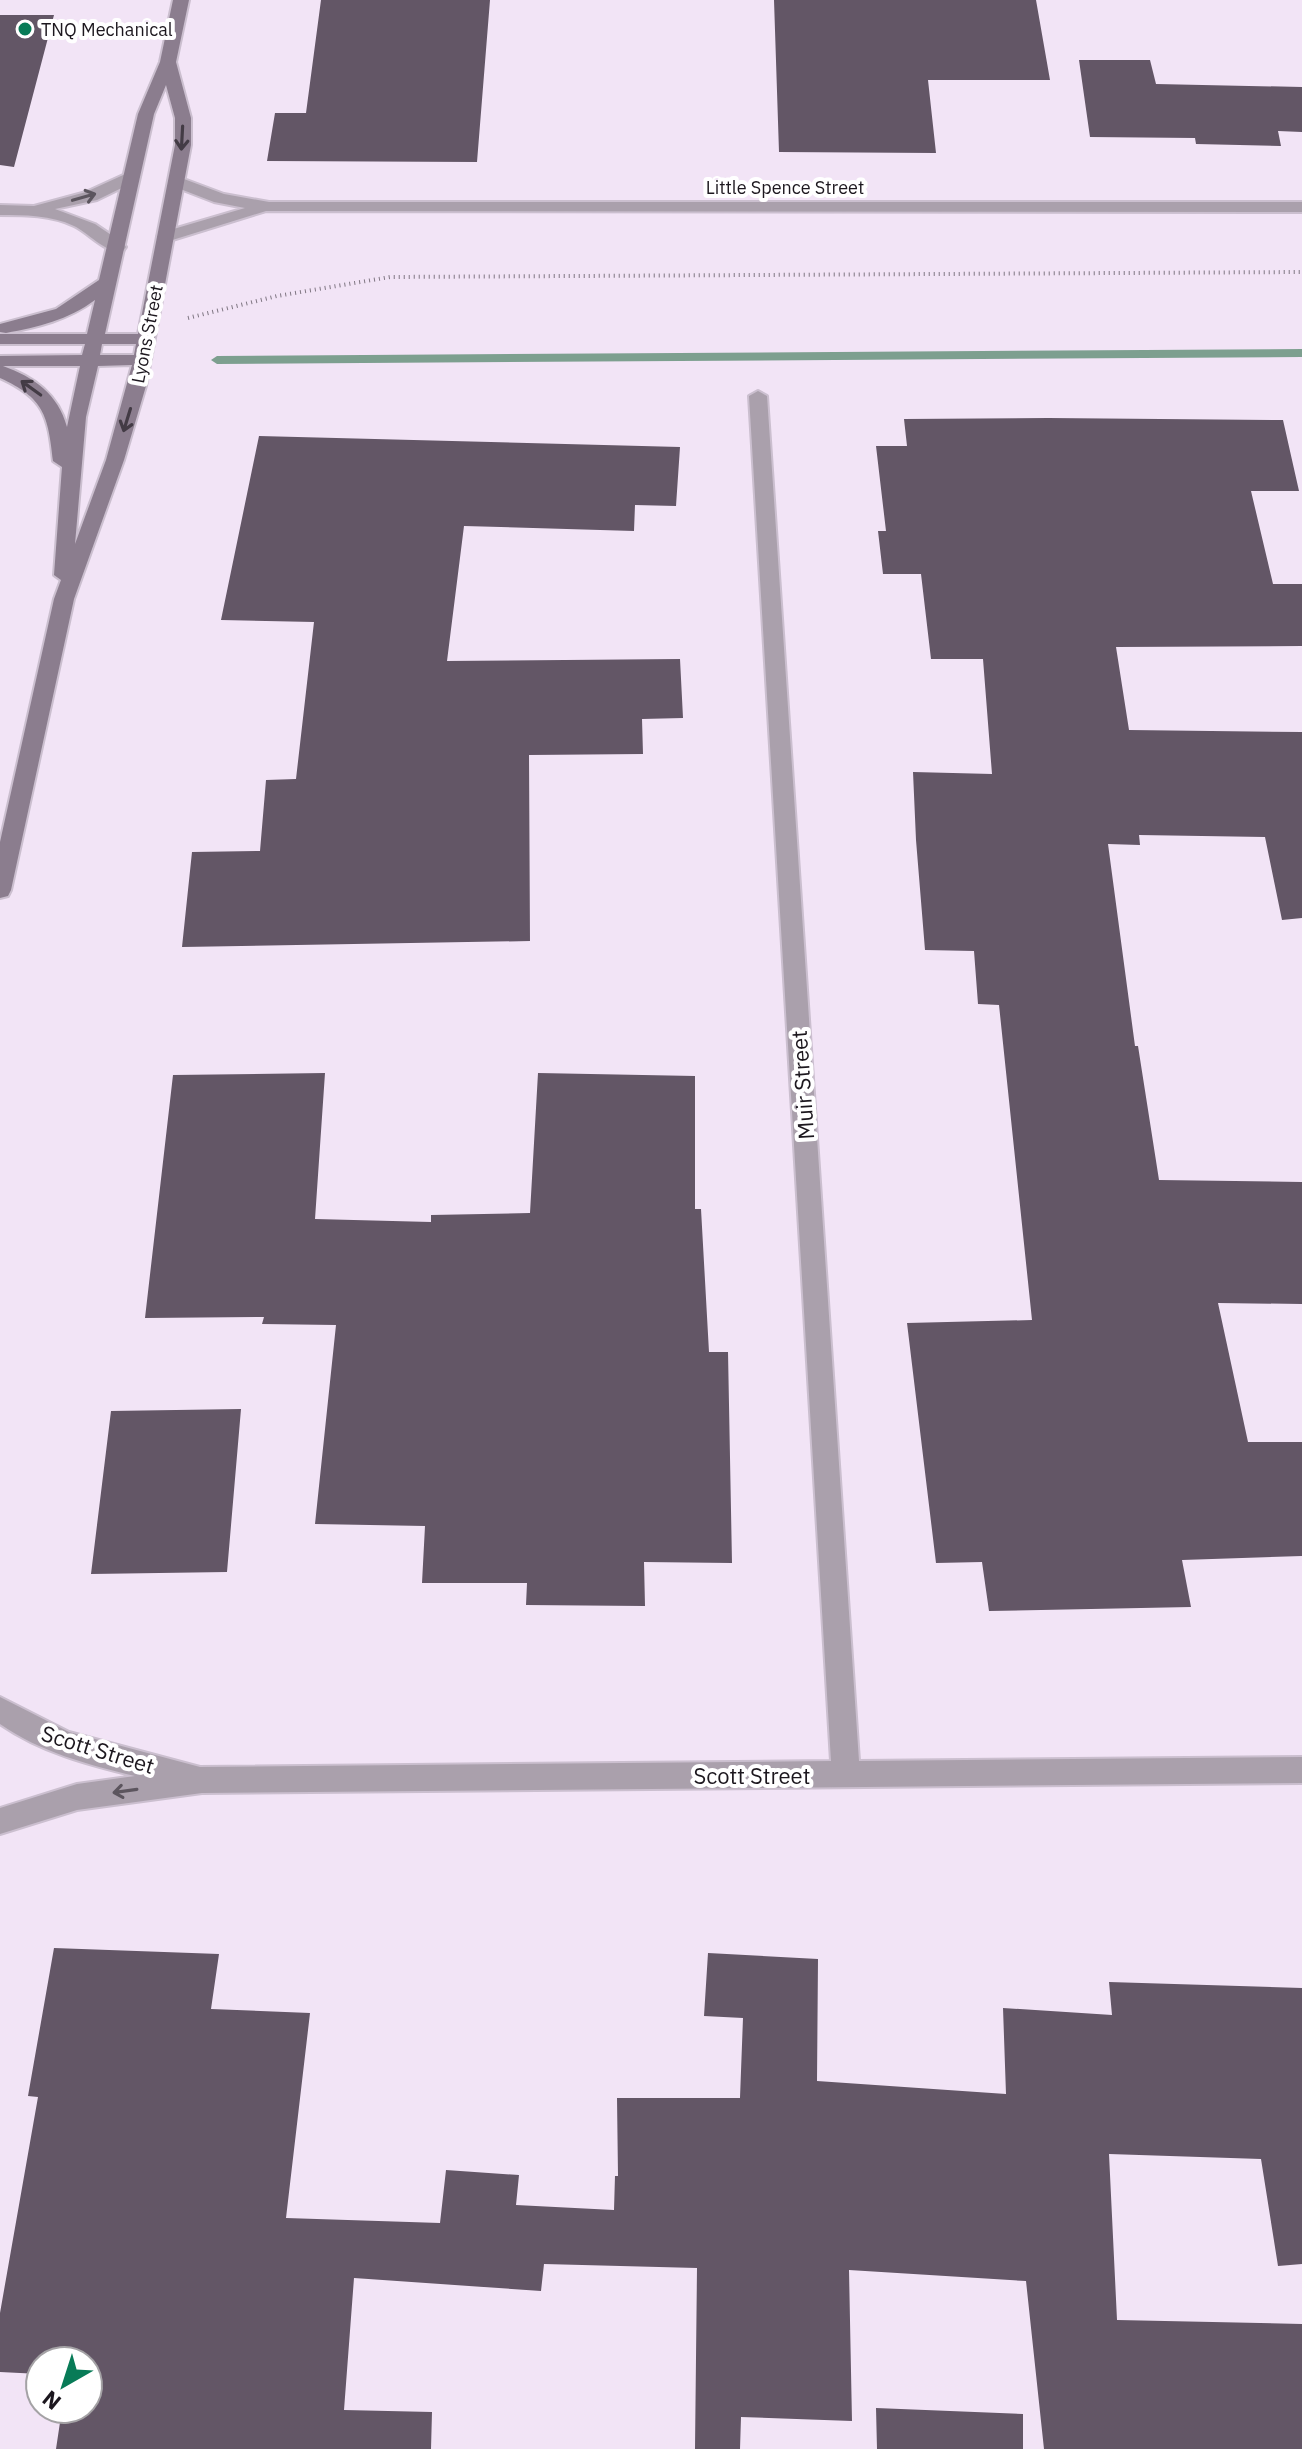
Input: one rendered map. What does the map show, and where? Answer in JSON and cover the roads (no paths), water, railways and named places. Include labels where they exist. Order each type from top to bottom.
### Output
[{"type":"street","name":"Lyons Street","points":[[64,599],[67,511],[77,417],[146,114],[168,62],[181,0]]},
{"type":"street","name":"Lyons Street","points":[[0,890],[64,599],[115,460],[143,360],[183,145],[183,118],[168,62]]},
{"type":"street","points":[[0,210],[32,210],[91,196],[132,176]]},
{"type":"street","name":"Little Spence Street","points":[[176,181],[220,198],[269,207],[1302,207]]},
{"type":"street","name":"Little Spence Street","points":[[166,237],[269,207]]},
{"type":"street","points":[[32,210],[90,225],[117,247]]},
{"type":"street","points":[[0,329],[60,316],[110,280]]},
{"type":"street","points":[[0,339],[146,339]]},
{"type":"street","points":[[0,361],[143,360]]},
{"type":"street","points":[[0,371],[18,379],[52,405],[58,420],[67,511]]},
{"type":"street","name":"Muir Street","points":[[758,396],[846,1774]]},
{"type":"street","name":"Scott Street","points":[[0,1709],[20,1725],[74,1745],[202,1780]]},
{"type":"street","name":"Scott Street","points":[[0,1821],[77,1797],[202,1780],[1302,1770]]},
{"type":"waterway","points":[[217,360],[1302,353]]},
{"type":"place","name":"TNQ Mechanical","points":[[25,29]]}]
